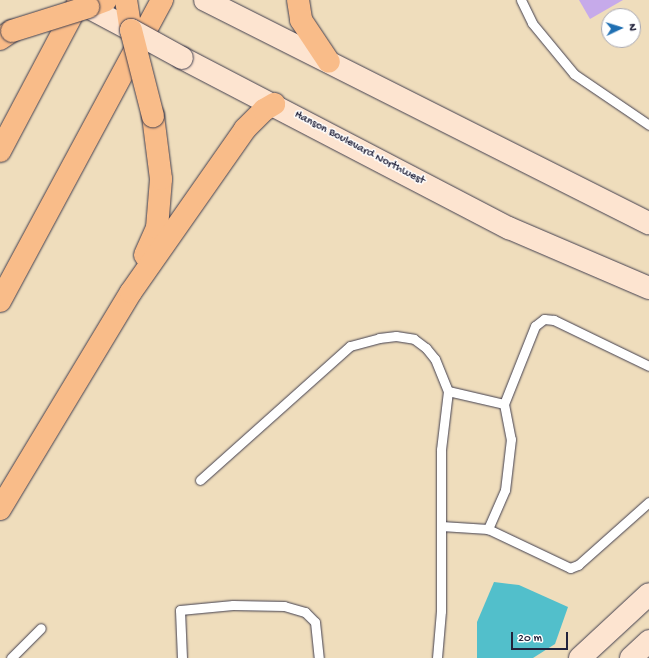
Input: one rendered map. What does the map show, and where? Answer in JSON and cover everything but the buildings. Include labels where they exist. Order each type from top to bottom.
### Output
[{"type":"highway","points":[[126,0],[131,30],[153,116],[162,179],[157,228],[131,292]]},
{"type":"highway","points":[[0,301],[162,0]]},
{"type":"highway","points":[[298,0],[301,20],[329,62]]},
{"type":"highway","points":[[6,35],[87,2]]},
{"type":"highway","points":[[0,151],[87,2]]},
{"type":"highway","points":[[0,509],[131,292],[245,129],[264,110],[274,104]]},
{"type":"main road","name":"Hanson Boulevard Northwest","points":[[87,2],[131,30],[182,58],[274,104],[509,228],[649,288]]},
{"type":"main road","points":[[209,2],[649,223]]},
{"type":"main road","points":[[580,658],[649,594]]},
{"type":"main road","points":[[631,658],[649,641]]},
{"type":"lane","points":[[522,0],[532,23],[574,74],[649,125]]},
{"type":"lane","points":[[488,529],[505,490],[511,439],[504,404],[535,326],[544,319],[554,320],[649,366]]},
{"type":"lane","points":[[200,480],[350,346],[379,338],[396,336],[414,339],[426,348],[435,359],[448,391],[441,450],[441,611],[438,658]]},
{"type":"lane","points":[[448,391],[504,404]]},
{"type":"lane","points":[[441,526],[488,529],[570,568],[578,565],[649,502]]},
{"type":"lane","points":[[182,658],[180,610],[233,605],[284,606],[305,612],[315,622],[319,658]]},
{"type":"lane","points":[[12,658],[41,628]]},
{"type":"water","points":[[494,582],[519,585],[568,607],[555,644],[533,658],[477,658],[477,622]]}]
